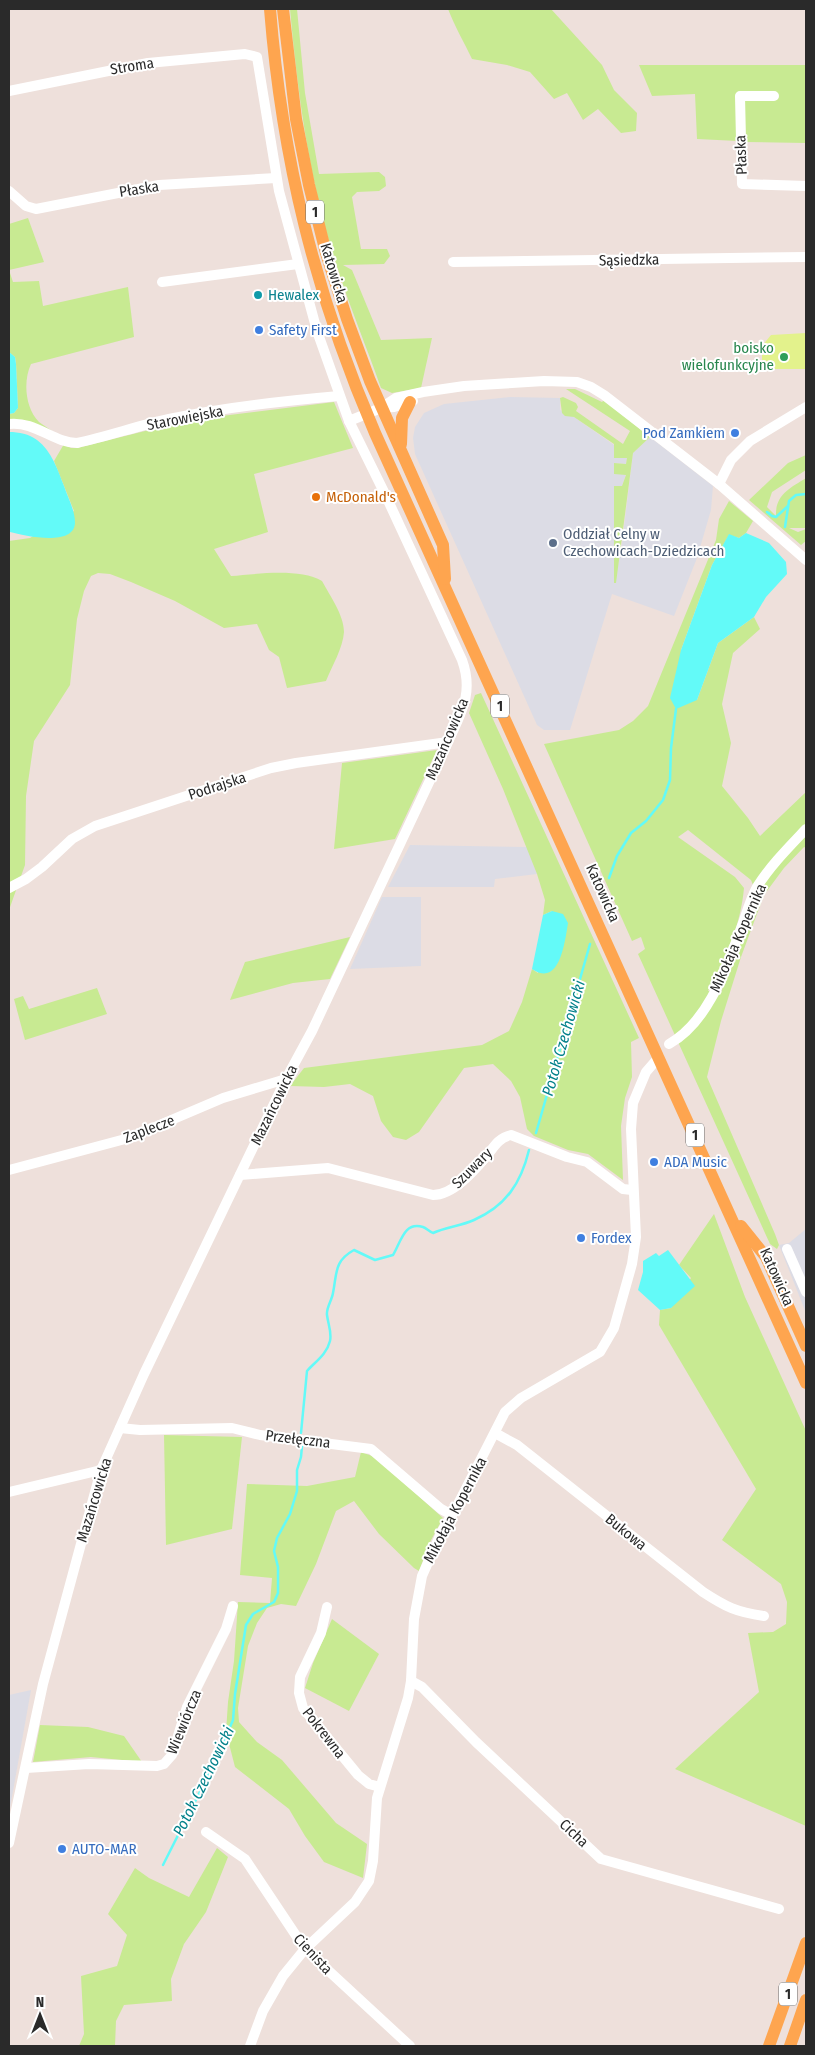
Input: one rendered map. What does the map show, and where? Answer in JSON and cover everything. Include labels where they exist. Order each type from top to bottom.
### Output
[{"type":"main road","name":"Katowicka","points":[[270,9],[282,117],[298,203],[323,295],[344,357],[367,414],[660,1057],[806,1383]]},
{"type":"main road","name":"Katowicka","points":[[283,9],[296,119],[316,217],[336,287],[357,347],[443,545],[445,587]]},
{"type":"main road","points":[[402,452],[402,418],[410,402]]},
{"type":"main road","name":"Katowicka","points":[[730,1212],[766,1257],[806,1346]]},
{"type":"main road","name":"1","points":[[769,2046],[805,1948]]},
{"type":"main road","name":"1","points":[[790,2046],[806,2000]]},
{"type":"street","name":"Stroma","points":[[9,91],[148,63],[245,54],[257,57],[276,178]]},
{"type":"street","name":"Płaska","points":[[774,96],[740,96],[742,184],[806,186]]},
{"type":"street","points":[[276,178],[317,331],[349,421],[382,408],[396,398],[464,386],[544,381],[571,381],[584,384],[604,395],[718,484],[806,560]]},
{"type":"street","name":"Płaska","points":[[9,191],[26,206],[36,209],[159,185],[276,178]]},
{"type":"street","name":"Sąsiedzka","points":[[453,262],[806,257]]},
{"type":"street","points":[[162,282],[298,264]]},
{"type":"street","points":[[382,408],[394,407],[410,402],[434,391]]},
{"type":"street","name":"Starowiejska","points":[[9,424],[31,426],[70,443],[77,443],[167,419],[199,413],[283,401],[339,396]]},
{"type":"street","points":[[718,484],[731,460],[750,441],[806,407]]},
{"type":"street","name":"Mazańcowicka","points":[[9,1844],[45,1676],[101,1470],[144,1374],[286,1079],[312,1032],[448,742],[467,694],[466,672],[385,494],[349,421]]},
{"type":"street","name":"Podrajska","points":[[9,888],[26,879],[42,867],[72,839],[95,826],[271,768],[448,742]]},
{"type":"street","name":"Mikołaja Kopernika","points":[[669,1044],[680,1038],[691,1028],[718,988],[757,888],[806,829]]},
{"type":"street","name":"Mikołaja Kopernika","points":[[250,2046],[263,2011],[283,1976],[304,1949],[355,1902],[369,1881],[373,1861],[377,1798],[408,1698],[411,1681],[414,1619],[418,1592],[429,1556],[505,1412],[521,1398],[600,1352],[614,1328],[632,1264],[636,1237],[630,1129],[633,1103],[646,1072],[660,1057]]},
{"type":"street","name":"Zaplecze","points":[[9,1170],[129,1138],[223,1098],[286,1079]]},
{"type":"street","name":"Szuwary","points":[[240,1175],[328,1168],[433,1195],[443,1195],[465,1179],[501,1137],[511,1135],[567,1157],[587,1162],[622,1189],[632,1190]]},
{"type":"street","points":[[787,1249],[806,1292]]},
{"type":"street","name":"Przełęczna","points":[[120,1428],[140,1430],[232,1428],[260,1435],[371,1448],[441,1509],[452,1515]]},
{"type":"street","name":"Bukowa","points":[[495,1433],[517,1445],[670,1567],[724,1606],[739,1612],[764,1616]]},
{"type":"street","points":[[9,1492],[101,1470]]},
{"type":"street","name":"Wiewiórcza","points":[[26,1768],[90,1764],[157,1766],[168,1761],[172,1755],[187,1708],[226,1629],[233,1606]]},
{"type":"street","name":"Pokrewna","points":[[327,1607],[321,1632],[300,1677],[298,1694],[302,1708],[358,1775],[369,1784],[380,1787]]},
{"type":"street","name":"Cicha","points":[[411,1681],[422,1687],[476,1742],[601,1859],[779,1908]]},
{"type":"street","name":"Cienista","points":[[206,1832],[245,1860],[304,1949],[410,2046]]},
{"type":"shaded area","points":[[510,397],[560,398],[560,410],[574,417],[614,445],[627,458],[626,464],[614,463],[626,474],[622,486],[614,487],[614,583],[621,552],[633,453],[650,437],[713,486],[711,510],[697,558],[674,616],[612,594],[570,730],[544,730],[537,725],[415,454],[413,438],[415,427],[424,413],[444,404]]},
{"type":"shaded area","points":[[410,845],[527,847],[537,874],[495,879],[494,887],[388,887]]},
{"type":"shaded area","points":[[382,897],[421,897],[421,966],[350,969]]},
{"type":"shaded area","points":[[806,1229],[806,1313],[779,1245],[789,1243]]},
{"type":"shaded area","points":[[31,1690],[10,1808],[9,1809],[9,1695]]},
{"type":"green space","points":[[290,9],[297,9],[305,93],[319,174],[379,172],[385,177],[386,186],[379,191],[357,192],[352,197],[361,249],[387,249],[390,256],[384,264],[343,265],[352,270],[381,340],[432,338],[421,388],[392,393],[381,388],[343,285],[328,238],[306,141]]},
{"type":"green space","points":[[448,9],[551,9],[602,65],[614,90],[637,113],[636,131],[621,133],[598,109],[583,120],[567,93],[554,99],[530,72],[507,65],[472,59]]},
{"type":"green space","points":[[639,65],[806,65],[806,143],[745,142],[743,99],[777,100],[777,94],[737,93],[738,141],[697,139],[695,94],[652,96]]},
{"type":"green space","points":[[28,218],[44,262],[9,270],[9,224]]},
{"type":"green space","points":[[9,270],[13,282],[39,281],[43,306],[128,287],[134,337],[31,364],[26,386],[28,402],[34,416],[52,431],[9,421],[9,414],[14,413],[18,408],[16,363],[15,357],[9,352]]},
{"type":"green space","name":"boisko wielofunkcyjne","points":[[806,333],[806,369],[762,369],[762,346],[771,335]]},
{"type":"green space","points":[[566,389],[575,389],[602,402],[604,400],[650,437],[633,453],[616,583],[614,583],[614,486],[622,486],[626,475],[614,474],[614,463],[626,464],[627,458],[614,458],[614,444],[574,417],[565,416],[562,413],[560,398],[563,397],[576,403],[578,407],[576,411],[623,444],[630,431]]},
{"type":"green space","points":[[334,402],[353,448],[254,474],[268,532],[214,549],[231,576],[290,573],[302,574],[322,581],[339,612],[344,632],[339,651],[326,681],[287,688],[279,657],[269,650],[257,624],[224,628],[175,601],[131,582],[110,574],[98,573],[91,576],[84,591],[77,619],[70,685],[34,741],[26,796],[25,865],[9,910],[9,541],[30,538],[74,511],[54,461],[64,444],[71,448],[77,448],[189,420]]},
{"type":"green space","points":[[806,455],[806,470],[772,492],[767,507],[776,516],[776,509],[781,497],[789,489],[806,478],[806,528],[789,528],[798,532],[806,529],[806,541],[801,545],[749,500],[788,463]]},
{"type":"green space","points":[[729,501],[753,521],[746,533],[739,538],[729,535],[712,565],[681,650],[697,700],[718,643],[754,617],[760,629],[733,653],[722,704],[731,743],[722,786],[760,836],[806,792],[806,848],[804,847],[784,868],[764,895],[741,957],[721,1021],[707,1077],[775,1234],[779,1245],[777,1249],[770,1244],[638,954],[645,949],[641,937],[632,941],[544,744],[619,730],[633,721],[648,706],[716,540],[719,519]],"holes":[[[688,830],[751,880],[757,895],[732,967],[721,992],[708,991],[732,941],[740,914],[744,888],[735,877],[678,837]]]},
{"type":"green space","points":[[481,693],[639,1038],[631,1042],[632,1077],[625,1098],[621,1126],[623,1180],[588,1154],[568,1150],[534,1136],[527,1129],[520,1097],[511,1081],[493,1064],[464,1068],[419,1132],[406,1140],[393,1137],[381,1121],[373,1096],[350,1084],[324,1087],[290,1086],[304,1068],[482,1045],[509,1031],[522,1002],[532,969],[538,973],[552,911],[543,915],[545,900],[537,874],[503,789],[469,713],[475,695]]},
{"type":"green space","points":[[437,750],[395,839],[334,849],[342,763]]},
{"type":"green space","points":[[350,937],[330,979],[293,983],[230,1000],[245,962]]},
{"type":"green space","points":[[97,988],[107,1014],[25,1040],[14,999],[23,996],[29,1009]]},
{"type":"green space","points":[[714,1214],[745,1297],[806,1431],[806,1826],[675,1769],[759,1692],[748,1633],[773,1632],[786,1624],[787,1602],[781,1584],[722,1540],[756,1489],[659,1325],[660,1310],[671,1308],[691,1278],[679,1265]]},
{"type":"green space","points":[[164,1435],[242,1437],[232,1529],[166,1545]]},
{"type":"green space","points":[[361,1452],[375,1457],[443,1518],[430,1542],[419,1571],[379,1534],[354,1501],[336,1511],[316,1564],[296,1606],[281,1604],[267,1608],[257,1623],[248,1646],[238,1708],[239,1722],[257,1742],[282,1760],[336,1823],[367,1844],[363,1878],[324,1862],[305,1836],[289,1809],[235,1767],[226,1732],[238,1602],[270,1603],[272,1578],[240,1575],[247,1484],[307,1486],[355,1477]]},
{"type":"green space","points":[[332,1619],[379,1654],[349,1711],[305,1688],[313,1663]]},
{"type":"green space","points":[[40,1725],[88,1727],[124,1736],[142,1762],[91,1757],[33,1762]]},
{"type":"green space","points":[[217,1848],[228,1857],[206,1912],[184,1944],[171,1979],[172,2001],[124,2005],[116,2021],[115,2046],[79,2046],[84,2034],[81,1976],[117,1966],[127,1935],[108,1914],[135,1868],[149,1878],[189,1897]]},
{"type":"water","points":[[9,352],[15,357],[18,408],[14,413],[9,414]]},
{"type":"water","points":[[9,432],[16,432],[34,438],[51,455],[74,513],[75,523],[73,530],[67,535],[48,538],[10,532]]},
{"type":"water","points":[[746,533],[769,543],[786,562],[787,574],[766,597],[754,617],[718,643],[697,700],[676,709],[670,698],[681,650],[712,565],[729,534],[739,538]]},
{"type":"water","points":[[552,911],[563,914],[568,923],[567,931],[563,950],[555,968],[549,972],[541,973],[532,969],[543,915]]},
{"type":"water","points":[[668,1250],[695,1286],[671,1308],[660,1310],[638,1290],[643,1272],[643,1261],[656,1253],[659,1256]]},
{"type":"waterway","name":"Potok Czechowicki","points":[[785,527],[789,501],[796,495],[806,494]]},
{"type":"waterway","points":[[769,513],[767,512],[776,517],[788,506]]},
{"type":"waterway","name":"Potok Czechowicki","points":[[609,878],[617,856],[631,833],[646,821],[663,800],[670,780],[671,748],[676,709]]},
{"type":"waterway","name":"Potok Czechowicki","points":[[536,1133],[590,944]]},
{"type":"waterway","name":"Potok Czechowicki","points":[[301,1433],[307,1371],[324,1354],[330,1341],[327,1312],[338,1268],[343,1259],[354,1250],[375,1260],[393,1255],[404,1234],[411,1227],[423,1227],[433,1233],[469,1222],[485,1214],[495,1208],[517,1183],[529,1150]]},
{"type":"waterway","name":"Potok Czechowicki","points":[[163,1865],[214,1764],[233,1720],[235,1694],[246,1625],[253,1614],[274,1602],[278,1593],[278,1567],[274,1551],[277,1538],[290,1514],[297,1491],[297,1470],[302,1446]]},
{"type":"place","name":"Hewalex","points":[[258,295]]},
{"type":"place","name":"Safety First","points":[[259,330]]},
{"type":"place","name":"boisko wielofunkcyjne","points":[[784,357]]},
{"type":"place","name":"Pod Zamkiem","points":[[735,433]]},
{"type":"place","name":"McDonald's","points":[[316,497]]},
{"type":"place","name":"Oddział Celny w Czechowicach-Dziedzicach","points":[[553,543]]},
{"type":"place","name":"ADA Music","points":[[654,1162]]},
{"type":"place","name":"Fordex","points":[[581,1238]]},
{"type":"place","name":"AUTO-MAR","points":[[62,1849]]}]
